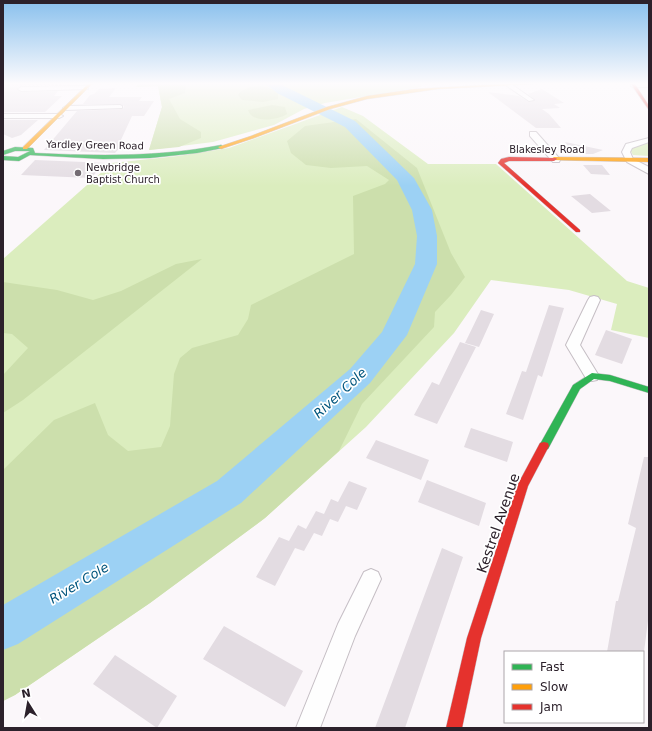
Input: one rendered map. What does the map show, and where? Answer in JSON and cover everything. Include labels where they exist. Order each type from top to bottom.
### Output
[{"type":"street","points":[[3,166],[7,159],[20,158],[28,151],[57,118]]},
{"type":"street","name":"Yardley Green Road","points":[[28,151],[98,158],[187,153],[218,147],[257,136],[299,118]]},
{"type":"street","points":[[533,134],[556,160]]},
{"type":"street","points":[[649,140],[629,146],[626,152],[630,160],[649,171]]},
{"type":"street","points":[[3,153],[11,150],[28,151]]},
{"type":"street","name":"Blakesley Road","points":[[578,231],[502,165],[501,162],[503,160],[649,160]]},
{"type":"street","points":[[594,300],[573,345],[576,352],[592,376],[610,378],[649,390]]},
{"type":"street","name":"Kestrel Avenue","points":[[454,728],[474,638],[523,486],[576,387],[592,376]]},
{"type":"street","points":[[308,728],[346,632],[371,579]]},
{"type":"green space","points":[[159,118],[287,118],[274,125],[213,142],[149,150]]},
{"type":"green space","points":[[159,118],[180,118],[201,132],[201,138],[179,147],[149,150]]},
{"type":"green space","points":[[258,118],[277,118],[266,120]]},
{"type":"green space","points":[[311,118],[366,118],[428,164],[496,164],[627,281],[649,288],[649,338],[611,330],[617,304],[569,290],[491,280],[454,333],[366,427],[265,518],[150,603],[15,695],[3,701],[3,259],[112,163],[178,156],[229,148]]},
{"type":"green space","points":[[356,119],[417,168],[451,253],[465,277],[435,312],[434,327],[362,404],[339,451],[265,518],[150,603],[15,695],[3,701],[3,470],[54,420],[95,403],[108,435],[128,451],[161,447],[170,426],[174,374],[180,358],[192,348],[238,335],[248,319],[251,305],[354,254],[353,196],[385,184],[389,180],[367,166],[331,168],[306,165],[291,153],[287,141],[305,126]]},
{"type":"green space","points":[[649,143],[649,156],[633,155],[630,150],[636,146]]},
{"type":"green space","points":[[202,259],[23,400],[3,413],[3,375],[28,348],[12,334],[3,333],[3,282],[57,290],[93,300],[121,291],[176,264]]},
{"type":"building","points":[[71,118],[131,118],[120,142],[126,141],[115,153],[44,150]]},
{"type":"building","points":[[523,118],[553,118],[561,128],[536,128]]},
{"type":"building","points":[[3,120],[38,120],[21,135],[12,138],[3,134]]},
{"type":"building","points":[[565,142],[603,150],[593,154],[574,154]]},
{"type":"building","points":[[35,160],[105,163],[91,178],[21,175]]},
{"type":"building","points":[[583,165],[602,165],[610,175],[591,174]]},
{"type":"building","points":[[590,194],[611,211],[592,213],[571,196]]},
{"type":"building","points":[[549,305],[564,308],[542,377],[538,375],[523,420],[506,414],[522,371],[526,372]]},
{"type":"building","points":[[481,310],[494,314],[479,347],[465,343]]},
{"type":"building","points":[[606,330],[632,339],[622,364],[595,355]]},
{"type":"building","points":[[460,342],[476,347],[437,424],[414,415],[432,382],[439,385]]},
{"type":"building","points":[[471,428],[513,442],[507,462],[464,447]]},
{"type":"building","points":[[376,440],[429,460],[421,480],[366,458]]},
{"type":"building","points":[[644,457],[649,457],[649,613],[644,652],[607,651],[616,601],[618,601],[636,528],[628,524]]},
{"type":"building","points":[[427,480],[486,503],[479,526],[418,502]]},
{"type":"building","points":[[349,481],[367,488],[357,510],[346,506],[338,522],[330,519],[322,536],[314,533],[304,551],[295,548],[275,586],[256,577],[279,537],[289,541],[298,525],[306,529],[316,511],[324,514],[331,499],[338,502]]},
{"type":"building","points":[[442,548],[463,557],[405,728],[375,728]]},
{"type":"building","points":[[224,626],[303,671],[285,707],[203,659]]},
{"type":"building","points":[[115,655],[177,696],[157,728],[93,684]]},
{"type":"waterway","name":"River Cole","points":[[3,629],[229,492],[360,376],[394,335],[426,264],[427,236],[422,210],[405,178],[350,124],[338,118]]},
{"type":"traffic: fast","points":[[31,154],[79,157],[126,157],[174,155],[221,147]]},
{"type":"traffic: fast","points":[[3,153],[15,149],[31,149],[33,152],[19,159],[3,158]]},
{"type":"traffic: fast","points":[[544,446],[576,387],[592,376],[610,378],[649,390]]},
{"type":"traffic: slow","points":[[25,148],[55,118]]},
{"type":"traffic: slow","points":[[221,147],[237,143],[300,118]]},
{"type":"traffic: slow","points":[[554,159],[649,160]]},
{"type":"traffic: jam","points":[[554,159],[509,159],[503,160],[501,163],[578,231]]},
{"type":"traffic: jam","points":[[454,728],[474,638],[523,486],[544,446]]},
{"type":"place","name":"Newbridge Baptist Church","points":[[78,173]]}]
